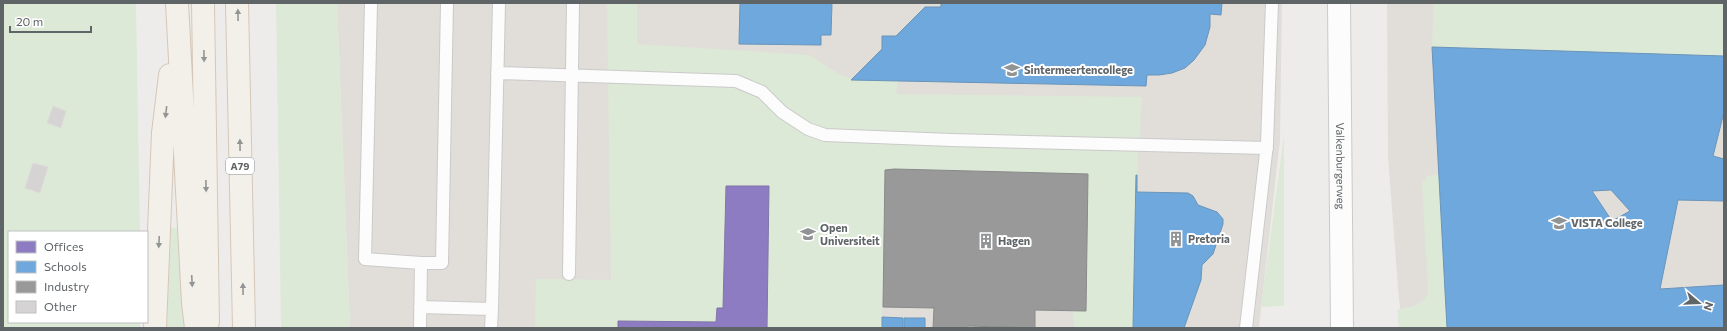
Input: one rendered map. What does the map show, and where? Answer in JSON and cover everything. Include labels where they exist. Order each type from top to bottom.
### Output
[{"type":"main road","points":[[203,3],[208,328]]},
{"type":"main road","name":"A79","points":[[237,3],[244,328]]},
{"type":"main road","points":[[155,328],[164,133],[177,10]]},
{"type":"main road","points":[[177,10],[193,303],[196,328]]},
{"type":"street","name":"Valkenburgerweg","points":[[1339,3],[1342,328]]},
{"type":"lane","points":[[372,3],[365,259],[421,263],[442,263],[446,3]]},
{"type":"lane","points":[[492,328],[498,3]]},
{"type":"lane","points":[[569,274],[573,3]]},
{"type":"lane","points":[[1246,328],[1266,148],[1271,58],[1272,3]]},
{"type":"lane","points":[[497,73],[736,81],[762,92],[782,112],[808,129],[825,135],[1266,148]]},
{"type":"lane","points":[[420,328],[421,263]]},
{"type":"lane","points":[[420,307],[492,309]]},
{"type":"shaded area","name":"Open Universiteit","points":[[337,3],[1282,3],[1280,140],[1259,328],[350,328]]},
{"type":"shaded area","name":"VISTA College","points":[[1387,3],[1724,3],[1724,328],[1402,328],[1388,157]]},
{"type":"green space","points":[[3,3],[136,3],[140,231],[8,231],[8,323],[140,323],[140,328],[3,328]]},
{"type":"green space","points":[[276,3],[337,3],[350,328],[281,328]]},
{"type":"green space","points":[[607,3],[637,3],[637,44],[809,55],[837,73],[851,79],[898,81],[896,94],[1142,97],[1137,175],[1133,328],[1074,328],[1073,311],[1086,311],[1088,174],[894,169],[885,170],[882,328],[535,328],[536,279],[611,280]]},
{"type":"green space","points":[[1434,3],[1724,3],[1724,56],[1432,47]]},
{"type":"green space","points":[[1284,135],[1284,306],[1261,307]]},
{"type":"green space","points":[[1439,174],[1447,328],[1399,328],[1397,310],[1412,307],[1420,303],[1426,297],[1428,292],[1422,183],[1428,176]]},
{"type":"green space","points":[[171,228],[181,229],[186,328],[167,328]]},
{"type":"building: Offices","points":[[726,186],[769,186],[767,328],[618,328],[618,321],[716,322],[717,308],[723,308]]},
{"type":"building: Schools","points":[[740,3],[832,3],[831,35],[821,35],[821,45],[739,44]]},
{"type":"building: Schools","points":[[941,3],[1222,3],[1221,15],[1210,14],[1210,27],[1205,45],[1194,60],[1185,68],[1172,73],[1147,75],[1146,86],[851,80],[882,49],[882,36],[896,36],[925,7],[941,7]]},
{"type":"building: Schools","name":"VISTA College","points":[[1432,47],[1724,56],[1724,112],[1713,156],[1724,159],[1724,201],[1678,200],[1660,289],[1724,285],[1724,328],[1447,328]],"holes":[[[1611,190],[1630,211],[1612,221],[1592,191]]]},
{"type":"building: Schools","name":"Pretoria","points":[[1136,175],[1137,192],[1188,193],[1193,196],[1198,205],[1217,212],[1223,219],[1223,224],[1213,254],[1202,265],[1201,280],[1184,328],[1133,328]]},
{"type":"building: Schools","points":[[882,317],[903,318],[903,328],[882,328]]},
{"type":"building: Schools","points":[[904,318],[925,318],[925,328],[904,328]]},
{"type":"building: Industry","name":"Hagen","points":[[885,170],[1088,174],[1086,311],[1035,310],[1035,328],[968,326],[968,328],[933,328],[934,308],[883,307]]},
{"type":"building: Other","points":[[53,106],[66,111],[61,128],[47,123]]},
{"type":"building: Other","points":[[33,163],[48,167],[40,193],[25,188]]},
{"type":"place","name":"Sintermeertencollege","points":[[1012,70]]},
{"type":"place","name":"VISTA College","points":[[1559,223]]},
{"type":"place","name":"Open Universiteit","points":[[808,234]]},
{"type":"place","name":"Pretoria","points":[[1176,239]]},
{"type":"place","name":"Hagen","points":[[986,241]]}]
